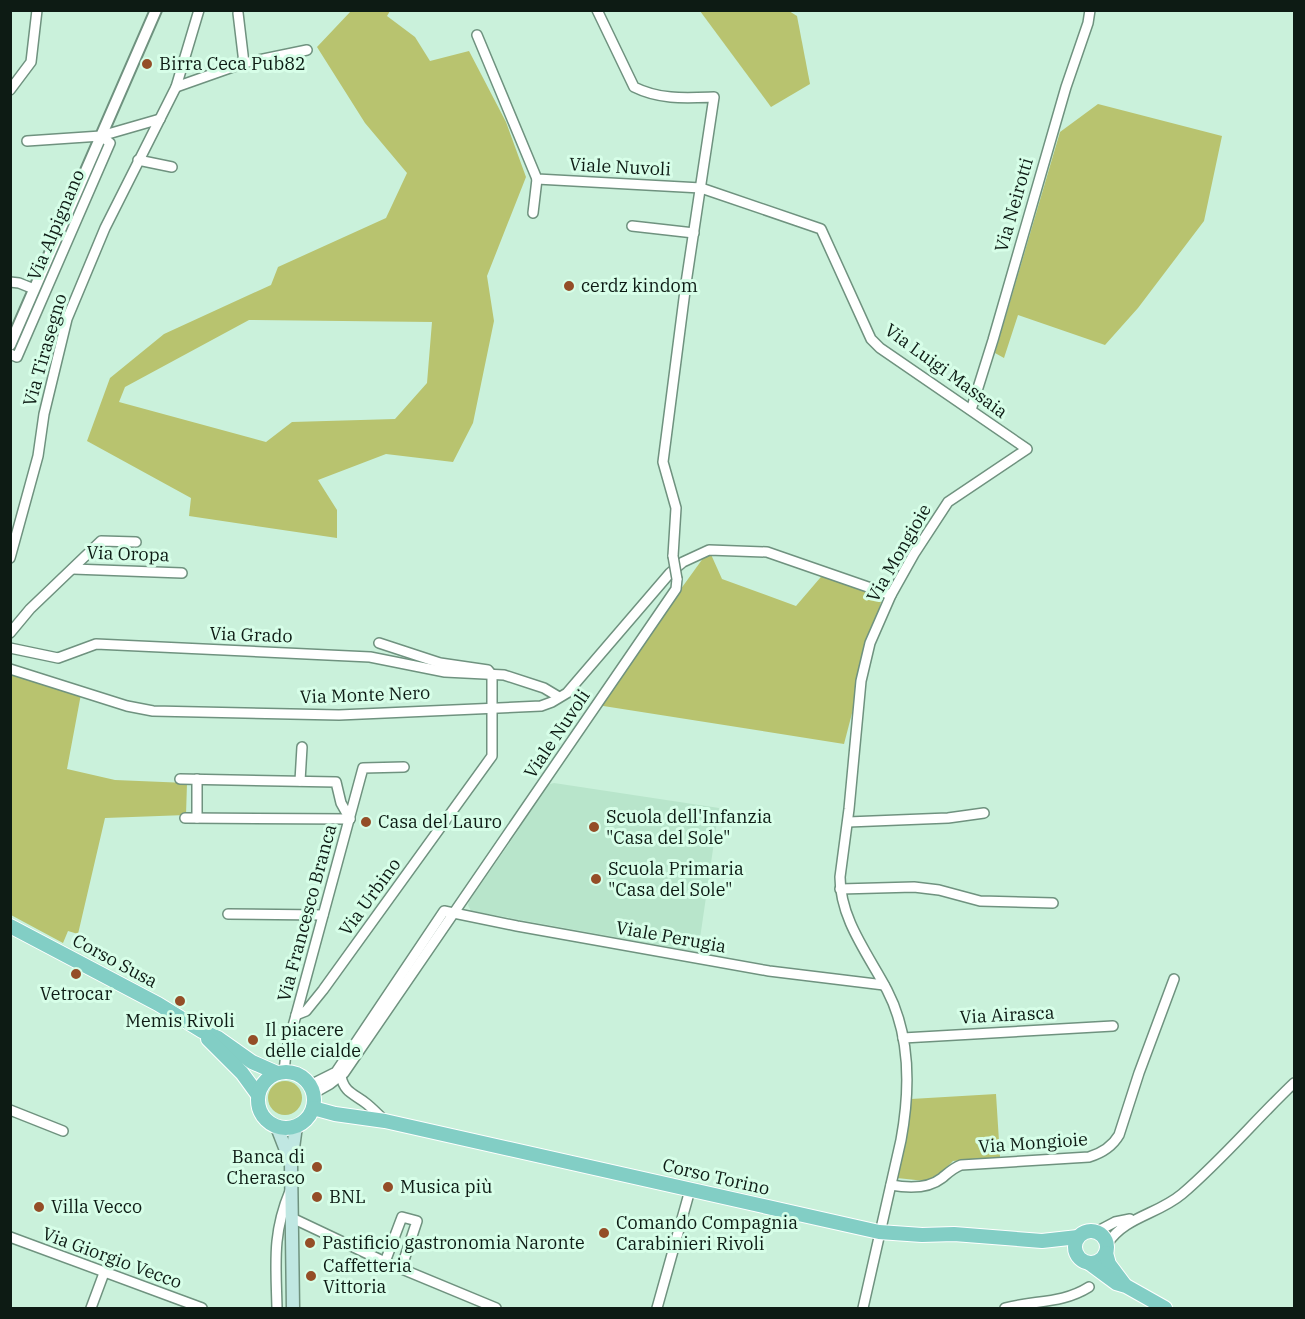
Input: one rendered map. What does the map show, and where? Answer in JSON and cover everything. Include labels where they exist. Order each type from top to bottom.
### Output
[{"type":"main road","name":"Corso Susa","points":[[10,926],[158,1004],[202,1031]]},
{"type":"main road","points":[[202,1031],[218,1038],[252,1062],[303,1077],[312,1089],[313,1108],[309,1116],[296,1126],[287,1128],[269,1123],[262,1116],[258,1107],[258,1095],[265,1081],[281,1072]]},
{"type":"main road","points":[[202,1031],[242,1073],[258,1095]]},
{"type":"main road","name":"Corso Torino","points":[[313,1108],[335,1114],[385,1120],[879,1232],[922,1235],[954,1234],[1042,1241],[1078,1237]]},
{"type":"main road","points":[[293,1308],[291,1163],[296,1126]]},
{"type":"main road","points":[[277,1127],[291,1163]]},
{"type":"main road","points":[[1126,1286],[1109,1264],[1102,1235],[1087,1231],[1078,1237],[1075,1245],[1076,1253],[1081,1260],[1089,1263],[1108,1278],[1165,1308]]},
{"type":"main road","name":"Corso Torino","points":[[1042,1241],[1076,1253]]},
{"type":"main road","points":[[1089,1263],[1099,1261],[1106,1249]]},
{"type":"street","points":[[10,90],[31,62],[37,10]]},
{"type":"street","name":"Via Alpignano","points":[[10,345],[156,10]]},
{"type":"street","name":"Via Tirasegno","points":[[10,558],[38,456],[44,414],[67,319],[105,228],[176,87],[200,10]]},
{"type":"street","points":[[597,10],[634,87],[647,93],[669,98],[714,97],[663,462],[676,508],[673,576]]},
{"type":"street","name":"Via Neirotti","points":[[971,410],[1066,87],[1088,24],[1090,10]]},
{"type":"street","points":[[238,12],[244,63]]},
{"type":"street","points":[[477,35],[537,179],[533,213]]},
{"type":"street","points":[[176,87],[244,63],[307,50]]},
{"type":"street","points":[[27,141],[101,136],[160,119]]},
{"type":"street","name":"Via Alpignano","points":[[10,354],[17,357],[110,143],[101,136]]},
{"type":"street","points":[[138,160],[172,166]]},
{"type":"street","name":"Viale Nuvoli","points":[[537,179],[701,188]]},
{"type":"street","name":"Via Luigi Massaia","points":[[701,188],[821,229],[872,339],[880,348],[1028,449]]},
{"type":"street","points":[[632,226],[694,233]]},
{"type":"street","points":[[10,282],[34,289]]},
{"type":"street","name":"Via Mongioie","points":[[863,1308],[906,1114],[907,1087],[903,1038],[895,1008],[845,910],[840,889],[861,681],[870,643],[891,595],[914,554],[948,502],[1028,449]]},
{"type":"street","name":"Via Oropa","points":[[10,633],[30,609],[101,541],[136,542]]},
{"type":"street","name":"Viale Nuvoli","points":[[312,1089],[341,1076],[676,589],[673,576],[683,562],[709,550],[767,552],[891,595]]},
{"type":"street","name":"Via Oropa","points":[[73,568],[182,573]]},
{"type":"street","name":"Via Monte Nero","points":[[10,669],[127,706],[153,711],[339,715],[541,706],[567,693],[673,576]]},
{"type":"street","name":"Via Grado","points":[[379,643],[440,663],[488,670],[492,675]]},
{"type":"street","name":"Via Grado","points":[[10,648],[58,658],[96,644],[344,655],[393,660],[445,672],[504,675],[556,693],[559,697]]},
{"type":"street","points":[[492,675],[493,707]]},
{"type":"street","name":"Via Urbino","points":[[296,1015],[306,1011],[323,990],[492,756],[493,707]]},
{"type":"street","points":[[300,781],[302,747]]},
{"type":"street","name":"Via Francesco Branca","points":[[296,1015],[363,768],[404,767]]},
{"type":"street","name":"Via Francesco Branca","points":[[180,779],[336,782],[341,803],[350,819]]},
{"type":"street","points":[[197,779],[197,818]]},
{"type":"street","points":[[848,822],[948,818],[984,813]]},
{"type":"street","points":[[185,818],[350,819]]},
{"type":"street","points":[[840,889],[914,887],[939,890],[980,901],[1053,903]]},
{"type":"street","name":"Viale Nuvoli","points":[[312,1089],[336,1072],[444,911],[454,914]]},
{"type":"street","points":[[228,914],[323,915]]},
{"type":"street","name":"Viale Perugia","points":[[454,914],[769,970],[884,985]]},
{"type":"street","name":"Via Mongioie","points":[[891,1185],[910,1187],[927,1185],[934,1183],[954,1167],[961,1165],[1089,1157],[1106,1150],[1114,1144],[1119,1135],[1174,979]]},
{"type":"street","points":[[281,1072],[296,1015]]},
{"type":"street","name":"Via Airasca","points":[[903,1038],[1113,1026]]},
{"type":"street","name":"Corso Torino","points":[[341,1076],[348,1092],[366,1102],[385,1120]]},
{"type":"street","points":[[1106,1249],[1119,1229],[1135,1219],[1159,1210],[1182,1194],[1294,1083]]},
{"type":"street","points":[[10,1110],[63,1131]]},
{"type":"street","points":[[277,1308],[276,1238],[282,1208],[292,1186]]},
{"type":"street","points":[[657,1308],[690,1190]]},
{"type":"street","points":[[385,1262],[402,1216],[417,1221],[401,1269]]},
{"type":"street","points":[[292,1218],[385,1262],[496,1308]]},
{"type":"street","points":[[1096,1232],[1115,1222],[1135,1219]]},
{"type":"street","name":"Via Giorgio Vecco","points":[[10,1238],[202,1308]]},
{"type":"street","points":[[91,1308],[104,1272]]},
{"type":"street","points":[[1005,1308],[1035,1302],[1059,1301],[1077,1295],[1089,1287]]},
{"type":"shaded area","name":"Scuola Primaria \"Casa del Sole\"","points":[[554,783],[719,808],[698,952],[471,911],[469,901],[515,835],[546,785]]},
{"type":"green space","points":[[351,11],[390,11],[387,16],[415,37],[430,61],[469,51],[506,122],[526,177],[487,276],[494,321],[473,423],[453,462],[386,454],[318,480],[337,510],[337,538],[189,516],[191,498],[87,441],[110,378],[164,334],[271,285],[278,267],[386,218],[407,173],[365,123],[317,47]],"holes":[[[249,320],[432,322],[427,383],[395,419],[292,422],[266,442],[119,402],[125,387]]]},
{"type":"green space","points":[[700,11],[789,11],[797,16],[810,84],[771,107]]},
{"type":"green space","points":[[1098,104],[1222,136],[1204,221],[1138,308],[1105,345],[1018,315],[1004,358],[995,353],[1060,132]]},
{"type":"green space","points":[[709,550],[722,579],[796,606],[826,571],[882,598],[844,744],[597,705]]},
{"type":"green space","points":[[10,673],[81,694],[67,769],[115,780],[187,783],[186,815],[105,818],[78,934],[68,931],[63,943],[11,915]]},
{"type":"green space","points":[[285,1081],[297,1086],[302,1098],[297,1110],[285,1115],[273,1110],[268,1098],[273,1086]]},
{"type":"green space","points":[[996,1094],[1000,1157],[953,1161],[940,1174],[925,1181],[897,1178],[911,1099]]},
{"type":"place","name":"Birra Ceca Pub82","points":[[147,64]]},
{"type":"place","name":"cerdz kindom","points":[[569,286]]},
{"type":"place","name":"Casa del Lauro","points":[[366,822]]},
{"type":"place","name":"Scuola dell'Infanzia \"Casa del Sole\"","points":[[594,827]]},
{"type":"place","name":"Scuola Primaria \"Casa del Sole\"","points":[[596,879]]},
{"type":"place","name":"Vetrocar","points":[[76,974]]},
{"type":"place","name":"Memis Rivoli","points":[[180,1001]]},
{"type":"place","name":"Il piacere delle cialde","points":[[253,1040]]},
{"type":"place","name":"Banca di Cherasco","points":[[317,1167]]},
{"type":"place","name":"Musica più","points":[[388,1187]]},
{"type":"place","name":"BNL","points":[[317,1197]]},
{"type":"place","name":"Villa Vecco","points":[[39,1207]]},
{"type":"place","name":"Comando Compagnia Carabinieri Rivoli","points":[[604,1233]]},
{"type":"place","name":"Pastificio gastronomia Naronte","points":[[310,1243]]},
{"type":"place","name":"Caffetteria Vittoria","points":[[311,1276]]}]
